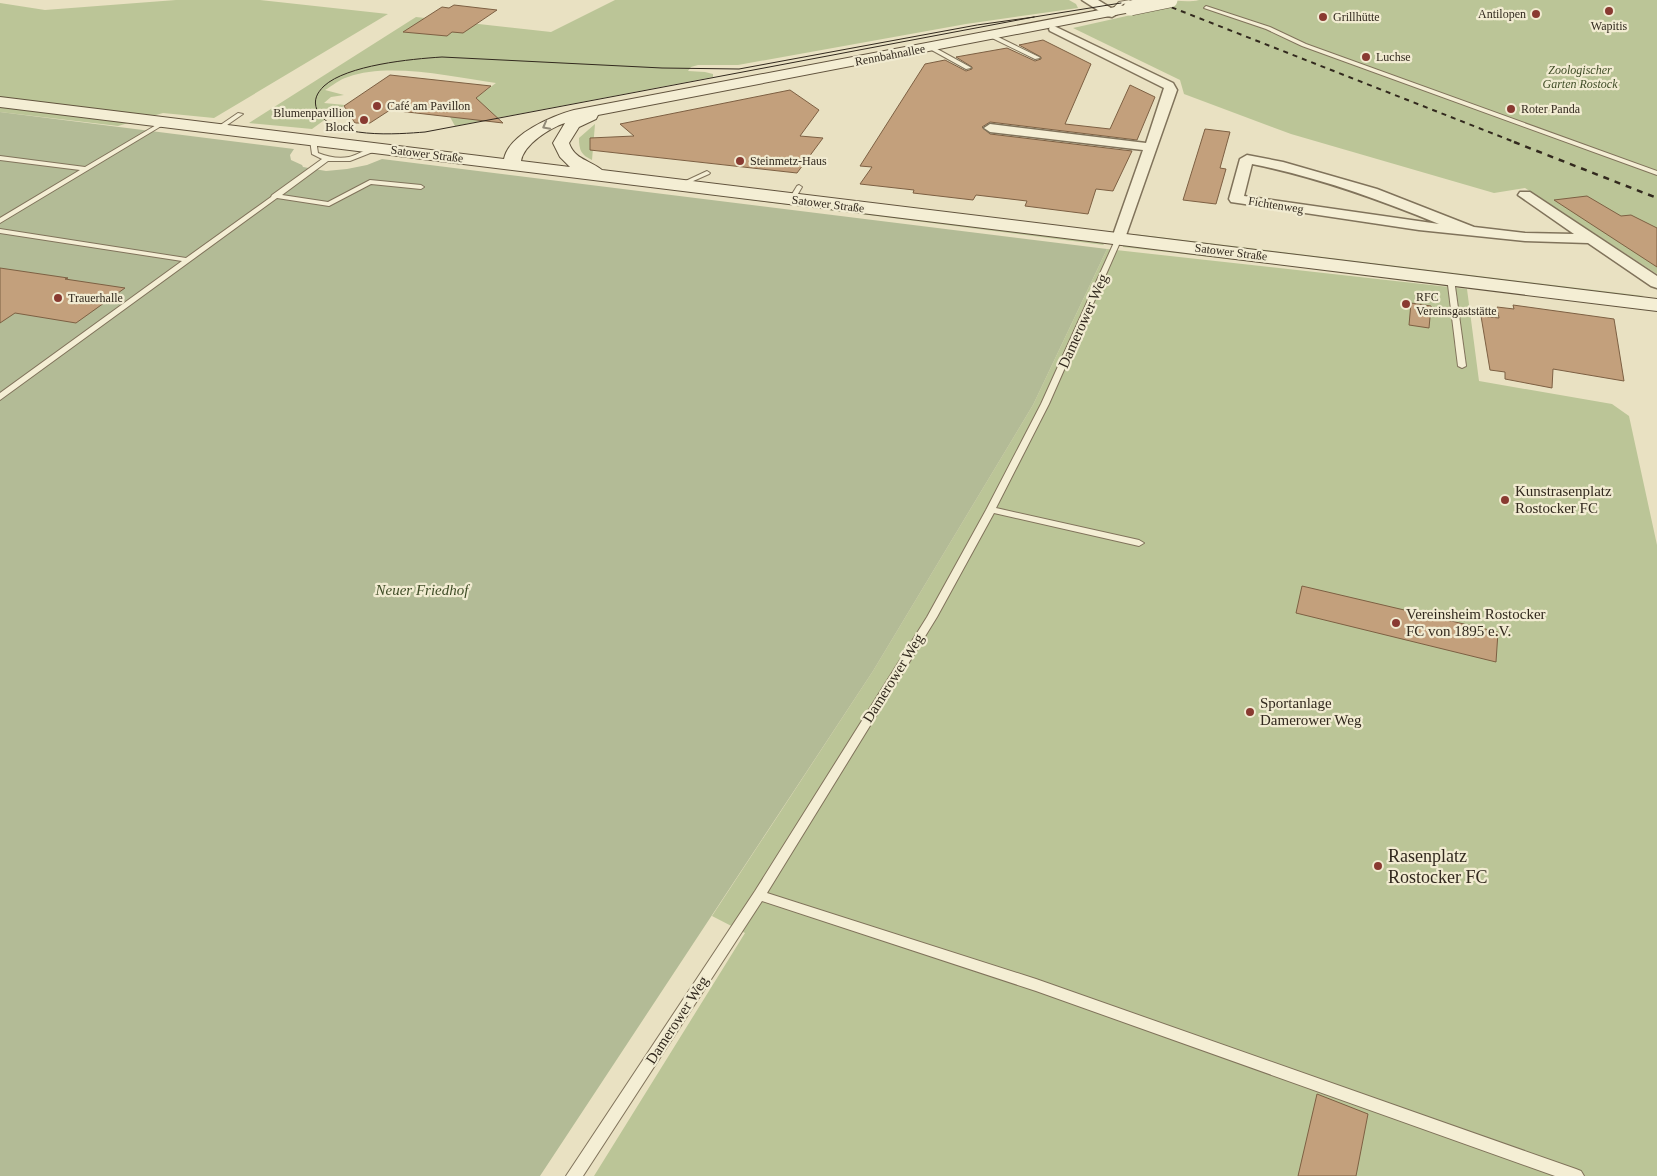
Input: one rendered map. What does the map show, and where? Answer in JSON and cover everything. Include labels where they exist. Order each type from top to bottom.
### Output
[{"type":"main road","name":"Rennbahnallee","points":[[609,109],[574,124],[561,143],[541,160],[512,165],[514,152],[544,126],[563,118],[609,109],[930,47],[992,36],[1126,6],[1170,0]]},
{"type":"main road","name":"Satower Straße","points":[[0,102],[680,185],[795,193],[1119,238],[1657,306]]},
{"type":"main road","points":[[561,143],[563,152],[571,159],[597,174]]},
{"type":"street","points":[[1088,0],[1126,6]]},
{"type":"street","name":"Damerower Weg","points":[[1054,29],[1168,86],[1171,90],[1119,238]]},
{"type":"street","points":[[990,128],[1150,147]]},
{"type":"street","name":"Fichtenweg","points":[[1471,231],[1372,192],[1278,165],[1248,159],[1236,199],[1419,226],[1525,237],[1590,239]]},
{"type":"street","points":[[1525,195],[1655,280]]},
{"type":"lane","points":[[1206,7],[1268,28],[1322,52],[1657,173]]},
{"type":"lane","points":[[992,36],[1037,58]]},
{"type":"lane","points":[[930,47],[968,68]]},
{"type":"lane","points":[[218,129],[240,114]]},
{"type":"lane","points":[[0,221],[165,122]]},
{"type":"lane","points":[[313,140],[315,154],[327,159],[350,159],[380,148]]},
{"type":"lane","points":[[0,158],[85,169]]},
{"type":"lane","points":[[0,397],[327,159]]},
{"type":"lane","points":[[680,185],[707,173]]},
{"type":"lane","points":[[274,196],[329,204],[370,182],[420,187]]},
{"type":"lane","points":[[0,232],[186,260]]},
{"type":"lane","name":"Damerower Weg","points":[[574,1176],[759,895],[932,617],[991,510],[1045,404],[1119,238]]},
{"type":"lane","points":[[1450,279],[1462,366]]},
{"type":"lane","points":[[991,510],[1139,543]]},
{"type":"lane","points":[[759,895],[1036,984],[1576,1176]]},
{"type":"green space","points":[[176,0],[260,0],[388,14],[214,118],[163,113],[118,126],[0,112],[0,3],[45,10]]},
{"type":"green space","points":[[615,0],[1069,0],[1076,4],[1078,8],[966,24],[738,65],[698,65],[691,67],[688,71],[705,72],[713,74],[713,77],[455,126],[450,117],[496,83],[421,72],[382,71],[364,73],[345,78],[325,90],[344,95],[331,97],[324,103],[345,105],[312,129],[249,123],[416,17],[551,32]]},
{"type":"green space","name":"Zoologischer Garten Rostock","points":[[1164,0],[1657,0],[1657,274],[1525,188],[1494,193],[1291,134],[1184,94],[1180,80],[1073,28],[1176,5]]},
{"type":"green space","name":"Neuer Friedhof","points":[[0,112],[294,149],[290,155],[291,160],[303,167],[326,171],[367,165],[382,159],[1107,249],[1033,405],[873,671],[540,1176],[0,1176]]},
{"type":"green space","points":[[595,124],[592,160],[581,152],[579,138]]},
{"type":"green space","points":[[609,182],[661,186],[1102,242],[1104,245]]},
{"type":"green space","points":[[1134,234],[1644,296],[1635,297],[1141,237]]},
{"type":"green space","points":[[1123,245],[1438,283],[1123,247]]},
{"type":"green space","name":"Sportanlage Damerower Weg","points":[[1107,249],[1467,289],[1479,381],[1612,404],[1629,416],[1657,545],[1657,1176],[594,1176],[745,933],[712,916],[873,671],[1033,405]]},
{"type":"building","points":[[454,5],[497,10],[463,33],[452,32],[447,36],[403,32],[442,7],[449,8]]},
{"type":"building","points":[[1043,40],[1091,64],[1065,124],[1110,129],[1130,85],[1155,97],[1137,140],[990,122],[982,127],[990,134],[1132,151],[1113,191],[1096,189],[1088,214],[1025,206],[1027,201],[976,195],[973,200],[913,193],[914,190],[860,184],[872,167],[860,166],[925,64],[945,60],[966,71],[972,69],[972,67],[956,57],[1007,48],[1035,61],[1041,59],[1041,57],[1019,45]]},
{"type":"building","points":[[390,75],[491,86],[476,98],[503,123],[390,110],[370,123],[355,123],[344,106]]},
{"type":"building","points":[[790,90],[819,110],[800,136],[823,138],[797,173],[590,150],[590,138],[634,136],[620,124]]},
{"type":"building","points":[[1205,129],[1230,132],[1220,168],[1226,169],[1216,204],[1183,200]]},
{"type":"building","points":[[1587,196],[1621,216],[1631,215],[1657,228],[1657,267],[1554,200]]},
{"type":"building","name":"Trauerhalle","points":[[0,268],[125,288],[76,323],[15,313],[0,323]]},
{"type":"building","points":[[1411,303],[1431,306],[1429,328],[1409,325]]},
{"type":"building","points":[[1513,305],[1614,319],[1624,381],[1553,369],[1552,388],[1505,379],[1505,372],[1490,370],[1481,316],[1499,318],[1497,307],[1514,309]]},
{"type":"building","name":"Vereinsheim Rostocker FC von 1895 e.V.","points":[[1302,586],[1498,632],[1496,662],[1296,613]]},
{"type":"building","points":[[1317,1094],[1368,1114],[1356,1176],[1298,1176]]},
{"type":"tram line","points":[[1034,17],[1121,3]]},
{"type":"tram line","points":[[1034,17],[425,132],[383,134],[350,131],[325,120],[317,110],[315,103],[319,91],[334,79],[363,68],[414,59],[442,57],[662,68],[739,69],[977,25],[1034,17]]},
{"type":"railway","points":[[1153,0],[1517,143]]},
{"type":"railway","points":[[1514,142],[1657,198]]},
{"type":"place","name":"Wapitis","points":[[1609,11]]},
{"type":"place","name":"Antilopen","points":[[1536,14]]},
{"type":"place","name":"Grillhütte","points":[[1323,17]]},
{"type":"place","name":"Luchse","points":[[1366,57]]},
{"type":"place","name":"Café am Pavillon","points":[[377,106]]},
{"type":"place","name":"Roter Panda","points":[[1511,109]]},
{"type":"place","name":"Blumenpavillion Block","points":[[364,120]]},
{"type":"place","name":"Steinmetz-Haus","points":[[740,161]]},
{"type":"place","name":"Trauerhalle","points":[[58,298]]},
{"type":"place","name":"RFC Vereinsgaststätte","points":[[1406,304]]},
{"type":"place","name":"Kunstrasenplatz Rostocker FC","points":[[1505,500]]},
{"type":"place","name":"Vereinsheim Rostocker FC von 1895 e.V.","points":[[1396,623]]},
{"type":"place","name":"Sportanlage Damerower Weg","points":[[1250,712]]},
{"type":"place","name":"Rasenplatz Rostocker FC","points":[[1378,866]]}]
